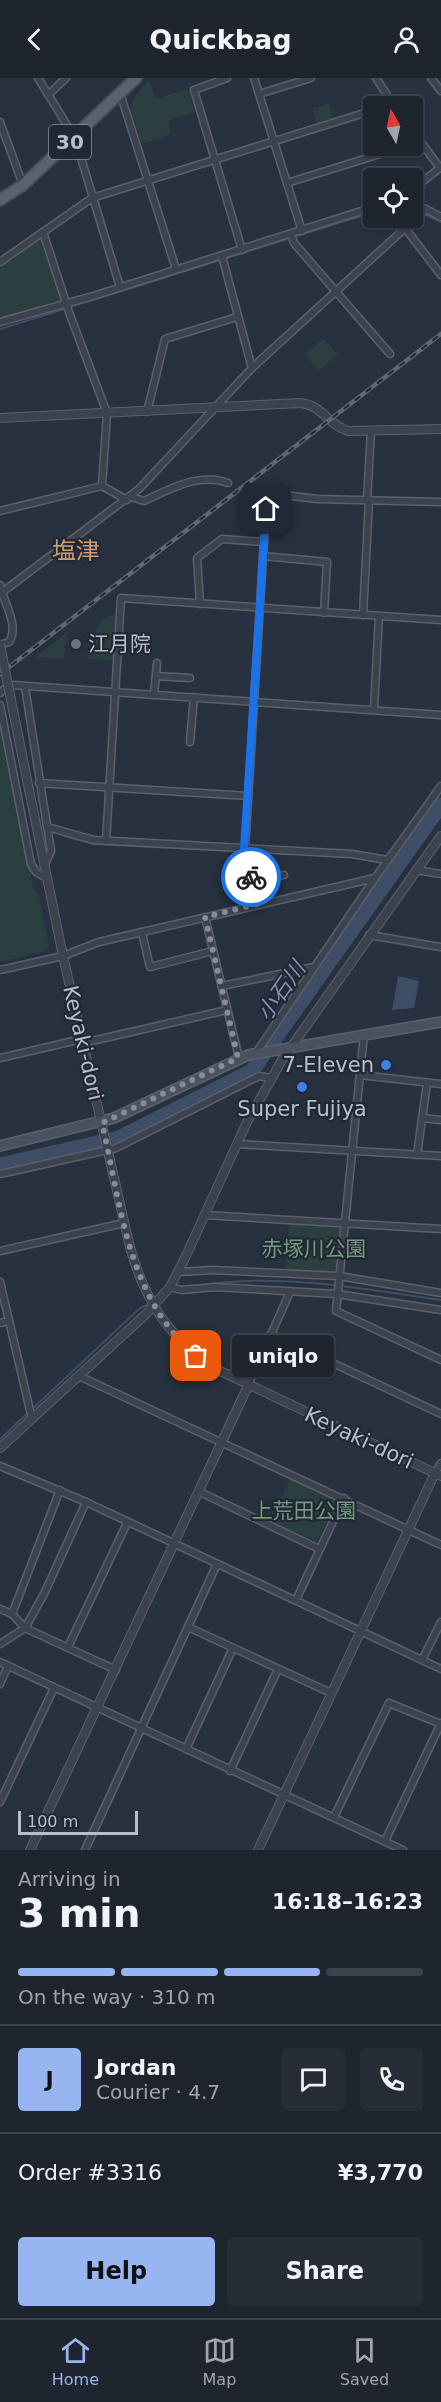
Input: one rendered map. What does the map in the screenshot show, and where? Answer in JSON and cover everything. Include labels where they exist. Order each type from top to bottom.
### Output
[{"type":"main road","name":"30","points":[[0,200],[22,185],[75,138],[136,78]]},
{"type":"main road","points":[[0,1146],[102,1123],[238,1058],[279,1048],[441,1022]]},
{"type":"street","points":[[38,78],[75,138],[120,287]]},
{"type":"street","points":[[48,95],[66,78]]},
{"type":"street","points":[[227,78],[194,90],[242,250]]},
{"type":"street","points":[[254,78],[302,231]]},
{"type":"street","points":[[259,94],[311,78]]},
{"type":"street","points":[[376,78],[387,96]]},
{"type":"street","points":[[431,78],[441,91]]},
{"type":"street","points":[[120,93],[176,269]]},
{"type":"street","points":[[0,262],[92,198],[363,114]]},
{"type":"street","points":[[0,122],[3,138],[22,185]]},
{"type":"street","points":[[423,144],[441,168],[423,182]]},
{"type":"street","points":[[287,183],[374,156]]},
{"type":"street","points":[[423,208],[441,217]]},
{"type":"street","points":[[423,212],[426,209]]},
{"type":"street","points":[[0,322],[242,250],[363,211]]},
{"type":"street","points":[[1,594],[129,498],[252,368],[405,228],[440,273]]},
{"type":"street","points":[[44,232],[66,303],[107,413],[102,486]]},
{"type":"street","points":[[291,234],[294,243],[390,354]]},
{"type":"street","points":[[222,256],[252,368]]},
{"type":"street","points":[[147,412],[165,339],[237,317]]},
{"type":"street","points":[[0,418],[307,404],[323,411],[341,429],[371,431],[441,429]]},
{"type":"street","points":[[363,615],[371,431]]},
{"type":"street","points":[[0,511],[102,486],[129,498],[144,501],[169,489],[212,478],[228,483]]},
{"type":"street","points":[[253,491],[317,499],[441,502]]},
{"type":"street","points":[[257,904],[245,850],[267,493]]},
{"type":"street","points":[[200,604],[197,558],[222,539],[264,542]]},
{"type":"street","points":[[263,556],[327,562],[324,613]]},
{"type":"street","points":[[0,585],[1,594],[7,603],[12,631],[9,642],[0,645]]},
{"type":"street","points":[[106,840],[121,598],[441,620]]},
{"type":"street","points":[[374,709],[379,616]]},
{"type":"street","name":"Keyaki-dori","points":[[0,645],[46,878],[124,1223],[134,1264],[153,1306],[169,1330],[196,1356],[248,1386],[438,1475]]},
{"type":"street","points":[[154,695],[157,663]]},
{"type":"street","points":[[156,676],[190,678]]},
{"type":"street","points":[[0,693],[7,687],[25,687],[441,715]]},
{"type":"street","points":[[25,687],[51,850],[44,866]]},
{"type":"street","points":[[190,742],[194,698]]},
{"type":"street","points":[[0,705],[31,864],[36,872],[46,878]]},
{"type":"street","points":[[39,783],[248,796]]},
{"type":"street","points":[[256,1053],[386,862],[441,786]]},
{"type":"street","points":[[47,827],[78,837],[106,840],[245,850],[365,855],[386,862]]},
{"type":"street","points":[[0,1448],[153,1306],[170,1287],[237,1144],[272,1078],[369,935],[441,836]]},
{"type":"street","points":[[416,870],[441,874]]},
{"type":"street","points":[[252,883],[284,875]]},
{"type":"street","points":[[0,970],[63,956],[71,951],[257,904],[375,878]]},
{"type":"street","points":[[205,917],[238,1058]]},
{"type":"street","points":[[142,933],[150,967],[213,951]]},
{"type":"street","points":[[369,935],[441,947]]},
{"type":"street","points":[[222,986],[314,967]]},
{"type":"street","points":[[0,1058],[227,1010]]},
{"type":"street","points":[[364,1034],[336,1311],[441,1360]]},
{"type":"street","points":[[360,1075],[441,1084]]},
{"type":"street","points":[[0,1174],[108,1149],[197,1109],[259,1076],[272,1078]]},
{"type":"street","points":[[417,1155],[427,1083]]},
{"type":"street","points":[[422,1118],[441,1120]]},
{"type":"street","points":[[237,1144],[441,1156]]},
{"type":"street","points":[[204,1215],[441,1229]]},
{"type":"street","points":[[0,1251],[124,1223]]},
{"type":"street","points":[[179,1272],[201,1270],[339,1279],[441,1293]]},
{"type":"street","points":[[0,1282],[32,1419]]},
{"type":"street","points":[[170,1287],[182,1290],[215,1287],[337,1293],[441,1311]]},
{"type":"street","points":[[30,1850],[200,1491],[290,1292]]},
{"type":"street","points":[[0,1323],[9,1321]]},
{"type":"street","points":[[271,1334],[441,1414]]},
{"type":"street","points":[[79,1376],[441,1545]]},
{"type":"street","points":[[258,1850],[359,1631],[408,1529],[438,1475],[441,1463]]},
{"type":"street","points":[[0,1466],[60,1490],[441,1669]]},
{"type":"street","points":[[12,1614],[60,1490]]},
{"type":"street","points":[[200,1491],[319,1549]]},
{"type":"street","points":[[296,1600],[344,1498]]},
{"type":"street","points":[[0,1644],[25,1628],[44,1594],[86,1502]]},
{"type":"street","points":[[68,1647],[127,1523]]},
{"type":"street","points":[[85,1850],[217,1564]]},
{"type":"street","points":[[0,1609],[12,1614],[25,1628],[116,1670]]},
{"type":"street","points":[[422,1660],[441,1622]]},
{"type":"street","points":[[188,1627],[331,1693]]},
{"type":"street","points":[[186,1749],[233,1648]]},
{"type":"street","points":[[0,1662],[403,1850]]},
{"type":"street","points":[[0,1684],[8,1666]]},
{"type":"street","points":[[230,1771],[278,1669]]},
{"type":"street","points":[[0,1802],[54,1688]]},
{"type":"street","points":[[334,1817],[389,1702],[441,1724],[385,1841]]},
{"type":"green space","points":[[149,80],[155,99],[188,89],[195,112],[168,121],[171,134],[142,144],[131,109],[135,97]]},
{"type":"green space","points":[[329,104],[333,118],[317,123],[313,108]]},
{"type":"green space","points":[[40,239],[44,241],[61,297],[59,301],[0,319],[0,267]]},
{"type":"green space","points":[[324,339],[338,355],[318,371],[305,354]]},
{"type":"green space","points":[[117,614],[115,661],[87,659],[93,636],[103,618]]},
{"type":"green space","points":[[68,631],[63,659],[36,657]]},
{"type":"green space","points":[[0,721],[34,891],[39,896],[49,946],[43,952],[0,962]]},
{"type":"green space","name":"赤塚川公園","points":[[289,1223],[341,1228],[336,1271],[286,1271]]},
{"type":"green space","name":"上荒田公園","points":[[290,1479],[337,1500],[317,1542],[271,1521]]},
{"type":"water","points":[[398,976],[419,981],[414,1008],[392,1010]]},
{"type":"waterway","points":[[423,213],[441,222]]},
{"type":"waterway","points":[[0,329],[363,215]]},
{"type":"waterway","name":"小石川","points":[[0,1165],[119,1138],[252,1071],[441,805]]},
{"type":"waterway","points":[[64,836],[94,844],[354,857]]},
{"type":"waterway","points":[[386,863],[396,867]]},
{"type":"waterway","points":[[205,1285],[263,1281],[293,1282],[353,1287],[441,1300]]},
{"type":"waterway","points":[[0,1439],[140,1308],[151,1303]]},
{"type":"railway","points":[[0,674],[441,334]]},
{"type":"way so far","points":[[196,1356],[169,1330],[140,1280],[134,1264],[102,1123],[238,1058],[205,917],[257,904],[251,877]]},
{"type":"place","name":"江月院","points":[[76,644]]},
{"type":"place","name":"7-Eleven","points":[[386,1065]]},
{"type":"place","name":"Super Fujiya","points":[[302,1087]]},
{"type":"place","name":"uniqlo","points":[[196,1356]]},
{"type":"district","name":"塩津","points":[[76,551]]},
{"type":"route","points":[[251,877],[244,848],[266,509]]}]
